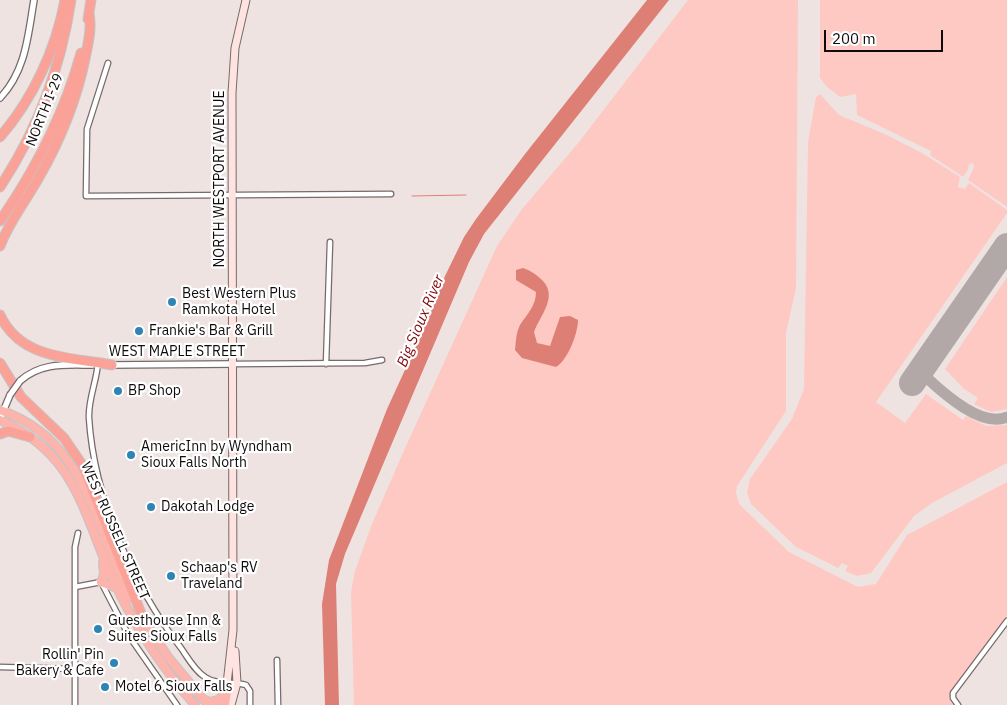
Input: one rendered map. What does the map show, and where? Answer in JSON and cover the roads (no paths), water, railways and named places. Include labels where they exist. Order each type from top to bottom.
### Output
[{"type":"highway","points":[[0,137],[24,104],[45,64],[65,0]]},
{"type":"highway","name":"NORTH I-29","points":[[0,187],[23,149],[45,100],[60,55],[71,0]]},
{"type":"highway","name":"NORTH I-29","points":[[0,221],[23,188],[44,151],[64,107],[80,54],[91,0]]},
{"type":"highway","points":[[0,246],[12,221],[53,152],[68,119],[82,72],[91,22],[89,13]]},
{"type":"highway","points":[[0,231],[23,188]]},
{"type":"highway","points":[[0,315],[11,332],[35,350],[53,356],[112,365]]},
{"type":"highway","points":[[0,363],[21,397],[64,438],[83,466],[144,621]]},
{"type":"highway","name":"WEST RUSSELL STREET","points":[[2,410],[44,435],[60,449],[75,468],[87,492],[121,577],[144,621],[168,657],[208,705]]},
{"type":"highway","name":"WEST RUSSELL STREET","points":[[0,420],[30,437],[53,457],[70,478],[82,501],[116,588],[148,643],[195,705]]},
{"type":"highway","points":[[0,434],[8,431],[30,437]]},
{"type":"highway","points":[[102,554],[104,571],[101,582],[116,588]]},
{"type":"highway","points":[[201,697],[210,702],[216,701],[223,697],[228,686]]},
{"type":"highway","points":[[224,705],[228,686]]},
{"type":"main road","name":"NORTH WESTPORT AVENUE","points":[[231,705],[237,683],[233,630],[233,70],[246,0]]},
{"type":"main road","name":"NORTH WESTPORT AVENUE","points":[[228,686],[233,630]]},
{"type":"street","points":[[0,98],[15,78],[22,63],[34,0]]},
{"type":"street","points":[[108,63],[87,129],[86,196],[391,194]]},
{"type":"street","points":[[326,364],[330,242]]},
{"type":"street","name":"WEST MAPLE STREET","points":[[112,365],[326,364],[369,363],[382,360]]},
{"type":"street","name":"WEST MAPLE STREET","points":[[0,420],[2,410],[10,395],[20,381],[31,372],[48,366],[98,364]]},
{"type":"street","name":"WEST RUSSELL STREET","points":[[98,364],[90,407],[90,424],[101,480],[125,553],[151,604],[195,667],[209,680],[228,686],[237,683]]},
{"type":"street","points":[[75,705],[75,547],[78,533]]},
{"type":"street","points":[[75,587],[101,582],[129,636],[177,705]]},
{"type":"street","points":[[958,705],[953,698],[953,694],[1007,621]]},
{"type":"street","points":[[277,660],[278,705]]},
{"type":"street","points":[[0,667],[75,669]]},
{"type":"street","points":[[237,683],[248,687],[250,705]]},
{"type":"waterway","points":[[412,196],[466,195]]},
{"type":"place","name":"Best Western Plus Ramkota Hotel","points":[[172,302]]},
{"type":"place","name":"Frankie's Bar & Grill","points":[[139,331]]},
{"type":"place","name":"BP Shop","points":[[118,391]]},
{"type":"place","name":"AmericInn by Wyndham Sioux Falls North","points":[[131,455]]},
{"type":"place","name":"Dakotah Lodge","points":[[151,507]]},
{"type":"place","name":"Schaap's RV Traveland","points":[[171,576]]},
{"type":"place","name":"Guesthouse Inn & Suites Sioux Falls","points":[[98,629]]},
{"type":"place","name":"Rollin' Pin Bakery & Cafe","points":[[114,663]]},
{"type":"place","name":"Motel 6 Sioux Falls","points":[[105,687]]},
{"type":"water label","name":"Big Sioux River","points":[[421,321]]}]
